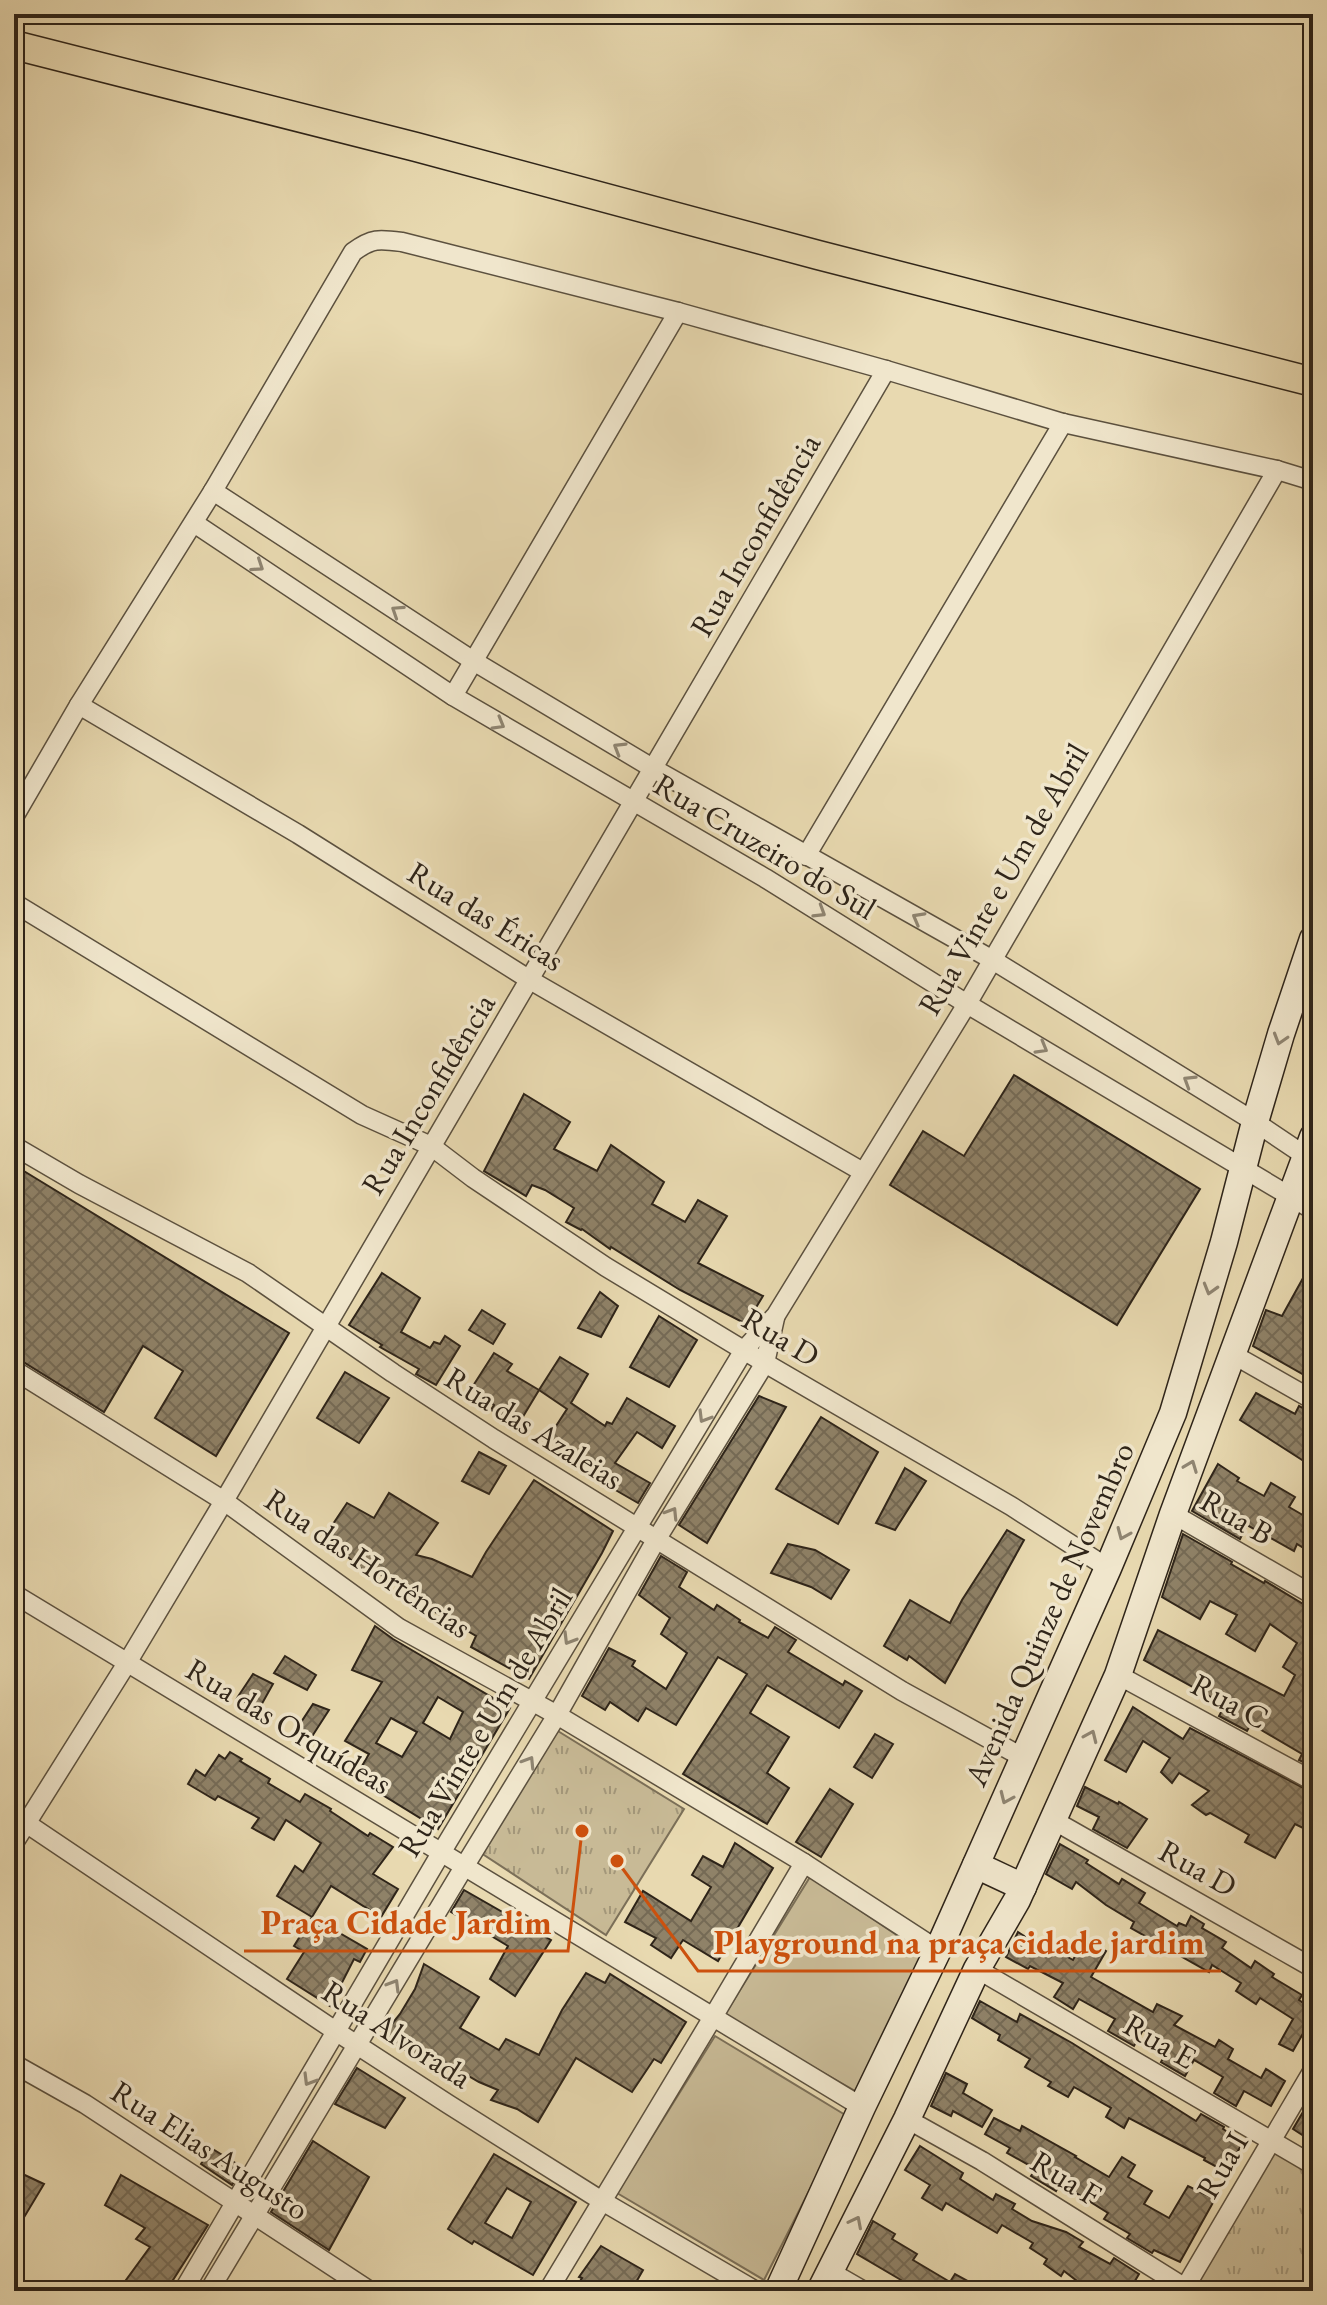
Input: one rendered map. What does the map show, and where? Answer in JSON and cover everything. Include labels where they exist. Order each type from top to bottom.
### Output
[{"type":"main road","points":[[14,45],[1313,382]]},
{"type":"main road","name":"Avenida Quinze de Novembro","points":[[778,2291],[938,1950],[1108,1568],[1173,1413],[1255,1122],[1313,939]]},
{"type":"main road","points":[[826,2282],[977,1969],[1023,1887],[1118,1675],[1173,1514],[1230,1364],[1302,1204],[1311,1151]]},
{"type":"main road","points":[[1188,1364],[1230,1364]]},
{"type":"main road","points":[[976,1865],[1023,1887]]},
{"type":"street","points":[[14,817],[79,705],[194,523],[353,252],[371,241],[402,242],[678,312],[1063,423],[1277,470],[1313,481]]},
{"type":"street","points":[[453,696],[678,312]]},
{"type":"street","name":"Rua Inconfidência","points":[[14,1843],[20,1819],[127,1663],[224,1501],[886,370]]},
{"type":"street","points":[[806,856],[1063,423]]},
{"type":"street","name":"Rua Vinte e Um de Abril","points":[[183,2291],[441,1853],[744,1350],[776,1315],[967,1004],[1277,470]]},
{"type":"street","name":"Rua Cruzeiro do Sul","points":[[213,491],[475,662],[654,769],[991,959],[1255,1122],[1311,1151]]},
{"type":"street","name":"Rua Cruzeiro do Sul","points":[[194,523],[453,696],[765,878],[967,1004],[1302,1204]]},
{"type":"street","name":"Rua das Éricas","points":[[79,705],[298,834],[530,980],[863,1172]]},
{"type":"street","name":"Rua D","points":[[14,903],[362,1115],[431,1146],[473,1178],[606,1267],[1011,1506],[1108,1568]]},
{"type":"street","name":"Rua das Azaleias","points":[[14,1146],[248,1273],[481,1431],[902,1691],[1024,1758]]},
{"type":"street","name":"Rua Vinte e Um de Abril","points":[[209,2291],[557,1715],[656,1540],[765,1363],[776,1315]]},
{"type":"street","points":[[1230,1364],[1313,1400]]},
{"type":"street","name":"Rua das Hortências","points":[[14,1370],[224,1501],[399,1628],[557,1715],[804,1863],[938,1950]]},
{"type":"street","name":"Rua B","points":[[1173,1514],[1313,1595]]},
{"type":"street","name":"Rua das Orquídeas","points":[[14,1594],[862,2107]]},
{"type":"street","name":"Rua C","points":[[1118,1675],[1313,1781]]},
{"type":"street","name":"Rua Alvorada","points":[[20,1819],[448,2104],[602,2201],[756,2291]]},
{"type":"street","name":"Rua D","points":[[1053,1820],[1313,1968]]},
{"type":"street","points":[[548,2291],[804,1863]]},
{"type":"street","name":"Rua E","points":[[977,1969],[1313,2165]]},
{"type":"street","name":"Rua Elias Augusto","points":[[14,2064],[85,2104],[370,2291]]},
{"type":"street","name":"Rua I","points":[[1186,2290],[1313,2070]]},
{"type":"street","name":"Rua F","points":[[907,2119],[982,2161],[1186,2290]]},
{"type":"street","points":[[826,2282],[864,2291]]},
{"type":"green space","points":[[553,1728],[684,1809],[606,1935],[481,1853]]},
{"type":"green space","points":[[810,1877],[925,1954],[857,2092],[724,2016]]},
{"type":"green space","points":[[715,2036],[847,2116],[764,2280],[617,2193]]},
{"type":"green space","points":[[1274,2150],[1313,2172],[1313,2291],[1214,2291],[1200,2279]]},
{"type":"building","points":[[1014,1075],[1200,1189],[1117,1325],[890,1185],[923,1131],[964,1156]]},
{"type":"building","points":[[524,1094],[570,1122],[554,1149],[597,1171],[611,1145],[664,1182],[652,1204],[685,1222],[698,1200],[727,1216],[698,1263],[763,1296],[746,1324],[680,1290],[566,1222],[574,1208],[545,1190],[532,1185],[526,1196],[484,1171]]},
{"type":"building","points":[[14,1165],[289,1333],[216,1456],[155,1418],[183,1371],[143,1346],[104,1412],[14,1358]]},
{"type":"building","points":[[1313,1260],[1313,1380],[1253,1346],[1266,1310],[1282,1316]]},
{"type":"building","points":[[382,1273],[420,1298],[401,1332],[430,1348],[434,1342],[440,1344],[445,1336],[460,1346],[436,1385],[416,1374],[419,1369],[349,1325]]},
{"type":"building","points":[[600,1292],[618,1306],[601,1337],[578,1328]]},
{"type":"building","points":[[482,1310],[505,1324],[493,1344],[469,1330]]},
{"type":"building","points":[[659,1316],[697,1340],[669,1387],[630,1367]]},
{"type":"building","points":[[494,1353],[512,1364],[507,1371],[539,1390],[518,1425],[491,1410],[494,1405],[471,1389]]},
{"type":"building","points":[[560,1357],[588,1374],[571,1403],[605,1426],[607,1422],[612,1424],[627,1398],[675,1426],[662,1448],[637,1432],[615,1463],[650,1483],[638,1503],[579,1469],[584,1461],[547,1440],[567,1409],[539,1390]]},
{"type":"building","points":[[345,1372],[389,1398],[359,1443],[317,1418]]},
{"type":"building","points":[[1256,1393],[1295,1414],[1299,1406],[1313,1414],[1313,1467],[1240,1420]]},
{"type":"building","points":[[759,1396],[786,1407],[707,1543],[679,1525]]},
{"type":"building","points":[[821,1417],[878,1452],[838,1524],[776,1489]]},
{"type":"building","points":[[479,1452],[506,1466],[489,1494],[462,1481]]},
{"type":"building","points":[[1218,1464],[1239,1478],[1237,1481],[1264,1496],[1271,1483],[1295,1497],[1289,1507],[1313,1521],[1313,1554],[1297,1544],[1294,1551],[1247,1525],[1240,1539],[1192,1511]]},
{"type":"building","points":[[905,1468],[926,1481],[895,1530],[876,1523]]},
{"type":"building","points":[[534,1480],[613,1531],[529,1679],[471,1647],[476,1636],[411,1598],[397,1583],[369,1569],[366,1573],[349,1558],[321,1542],[347,1503],[374,1518],[389,1493],[438,1523],[416,1555],[472,1577]]},
{"type":"building","points":[[1007,1530],[1024,1540],[945,1683],[909,1656],[907,1660],[884,1646],[910,1600],[950,1623]]},
{"type":"building","points":[[1183,1534],[1313,1610],[1313,1767],[1299,1760],[1302,1754],[1251,1724],[1247,1731],[1219,1716],[1225,1705],[1144,1660],[1158,1630],[1284,1696],[1295,1675],[1283,1667],[1297,1643],[1270,1624],[1255,1651],[1226,1634],[1237,1615],[1210,1601],[1200,1619],[1162,1597]]},
{"type":"building","points":[[788,1544],[815,1550],[849,1570],[831,1599],[811,1587],[771,1573]]},
{"type":"building","points":[[661,1556],[687,1572],[679,1587],[714,1610],[717,1605],[768,1638],[775,1627],[796,1640],[788,1652],[843,1685],[845,1681],[862,1691],[839,1728],[767,1685],[750,1713],[789,1737],[767,1773],[789,1788],[767,1824],[683,1774],[747,1674],[718,1657],[676,1725],[646,1708],[638,1721],[610,1702],[605,1710],[582,1696],[609,1648],[635,1661],[632,1666],[666,1689],[687,1653],[661,1634],[670,1618],[639,1595]]},
{"type":"building","points":[[375,1626],[510,1708],[438,1829],[355,1778],[369,1754],[345,1741],[382,1682],[352,1670]],"holes":[[[438,1697],[463,1712],[450,1739],[423,1723]],[[391,1718],[417,1732],[402,1757],[376,1743]]]},
{"type":"building","points":[[285,1656],[316,1675],[307,1690],[274,1673]]},
{"type":"building","points":[[253,1674],[273,1684],[259,1709],[237,1698]]},
{"type":"building","points":[[313,1704],[329,1710],[311,1738],[296,1730]]},
{"type":"building","points":[[1133,1707],[1183,1739],[1190,1728],[1313,1793],[1313,1811],[1303,1828],[1295,1824],[1275,1858],[1245,1842],[1249,1835],[1192,1805],[1209,1791],[1179,1773],[1172,1783],[1161,1772],[1170,1758],[1143,1741],[1126,1772],[1105,1760]]},
{"type":"building","points":[[875,1734],[893,1744],[872,1778],[854,1767]]},
{"type":"building","points":[[230,1752],[270,1779],[268,1783],[300,1802],[305,1794],[368,1836],[370,1833],[393,1847],[373,1874],[398,1889],[381,1917],[331,1886],[312,1917],[277,1896],[295,1866],[303,1872],[321,1843],[286,1820],[274,1840],[252,1828],[259,1818],[218,1796],[215,1800],[188,1784],[196,1770],[205,1776],[219,1755],[225,1759]]},
{"type":"building","points":[[1085,1787],[1147,1819],[1127,1848],[1093,1829],[1099,1817],[1077,1806]]},
{"type":"building","points":[[830,1789],[853,1804],[821,1857],[796,1842]]},
{"type":"building","points":[[735,1843],[773,1868],[718,1961],[683,1940],[671,1958],[651,1945],[656,1938],[625,1922],[643,1891],[691,1921],[711,1887],[692,1875],[703,1856],[723,1867]]},
{"type":"building","points":[[1060,1844],[1088,1860],[1086,1863],[1119,1884],[1122,1879],[1145,1893],[1139,1903],[1177,1926],[1179,1923],[1186,1926],[1191,1916],[1204,1924],[1202,1928],[1226,1942],[1222,1948],[1251,1968],[1255,1961],[1274,1974],[1272,1977],[1302,1995],[1299,2000],[1313,2010],[1313,2016],[1293,2051],[1279,2044],[1293,2019],[1260,1998],[1256,2004],[1236,1991],[1241,1983],[1212,1965],[1209,1972],[1131,1928],[1134,1922],[1076,1882],[1072,1889],[1046,1874]]},
{"type":"building","points":[[464,1890],[551,1940],[515,1996],[490,1979],[508,1946],[451,1912]]},
{"type":"building","points":[[312,1917],[367,1949],[360,1962],[354,1959],[330,2006],[287,1979],[304,1952],[294,1946]]},
{"type":"building","points":[[1018,1932],[1046,1950],[1048,1946],[1073,1960],[1085,1939],[1106,1951],[1091,1977],[1153,2012],[1157,2004],[1182,2016],[1174,2025],[1215,2047],[1219,2040],[1233,2049],[1228,2059],[1261,2078],[1266,2069],[1285,2081],[1271,2106],[1244,2091],[1236,2106],[1214,2093],[1223,2077],[1194,2060],[1185,2076],[1161,2062],[1170,2045],[1143,2030],[1134,2046],[1108,2031],[1115,2019],[1079,1999],[1073,2009],[1054,1997],[1063,1983],[1006,1957]]},
{"type":"building","points":[[424,1964],[479,1997],[460,2028],[499,2050],[506,2039],[539,2055],[562,2010],[586,1973],[605,1983],[610,1974],[686,2022],[661,2063],[654,2059],[632,2092],[576,2058],[538,2122],[517,2109],[491,2100],[498,2090],[429,2053],[423,2062],[383,2035],[415,1989]]},
{"type":"building","points":[[980,2001],[1017,2022],[1020,2014],[1196,2121],[1201,2114],[1224,2127],[1243,2142],[1226,2172],[1129,2118],[1124,2128],[1106,2117],[1111,2108],[1074,2087],[1068,2097],[1048,2086],[1051,2082],[1025,2067],[1030,2059],[998,2040],[1000,2035],[972,2018]]},
{"type":"building","points":[[357,2068],[405,2098],[385,2128],[335,2104]]},
{"type":"building","points":[[946,2073],[967,2084],[963,2093],[992,2110],[982,2127],[953,2111],[951,2116],[931,2106]]},
{"type":"building","points":[[1313,2095],[1313,2142],[1293,2129]]},
{"type":"building","points":[[994,2118],[1020,2131],[1022,2126],[1109,2177],[1122,2157],[1135,2165],[1128,2177],[1152,2191],[1144,2204],[1169,2218],[1188,2186],[1215,2199],[1180,2262],[1154,2250],[1152,2253],[1127,2238],[1130,2234],[1104,2219],[1108,2213],[1060,2183],[1056,2191],[1031,2176],[1036,2169],[1007,2153],[1010,2148],[985,2134]]},
{"type":"building","points":[[313,2141],[369,2177],[329,2250],[271,2212]]},
{"type":"building","points":[[920,2146],[963,2173],[960,2179],[993,2200],[996,2194],[1015,2204],[1012,2209],[1032,2221],[1066,2232],[1083,2242],[1079,2247],[1110,2264],[1114,2258],[1139,2274],[1129,2291],[1111,2291],[1097,2283],[1090,2291],[1064,2271],[1061,2276],[1044,2264],[1047,2259],[1030,2248],[1033,2243],[1002,2225],[997,2233],[946,2203],[942,2210],[922,2198],[930,2185],[905,2170]]},
{"type":"building","points":[[211,2148],[242,2167],[232,2185],[201,2164]]},
{"type":"building","points":[[494,2154],[576,2202],[533,2275],[448,2229]],"holes":[[[507,2188],[531,2202],[512,2238],[485,2223]]]},
{"type":"building","points":[[14,2170],[44,2184],[14,2234]]},
{"type":"building","points":[[121,2175],[208,2225],[166,2291],[118,2291],[150,2247],[136,2239],[145,2228],[105,2205]]},
{"type":"building","points":[[873,2221],[895,2234],[892,2239],[917,2254],[913,2260],[950,2282],[955,2274],[986,2291],[895,2291],[901,2280],[857,2254]]},
{"type":"building","points":[[601,2246],[643,2270],[631,2291],[574,2291],[582,2278],[579,2277]]},
{"type":"place","name":"Praça Cidade Jardim","points":[[582,1831]]},
{"type":"place","name":"Playground na praça cidade jardim","points":[[617,1861]]}]
